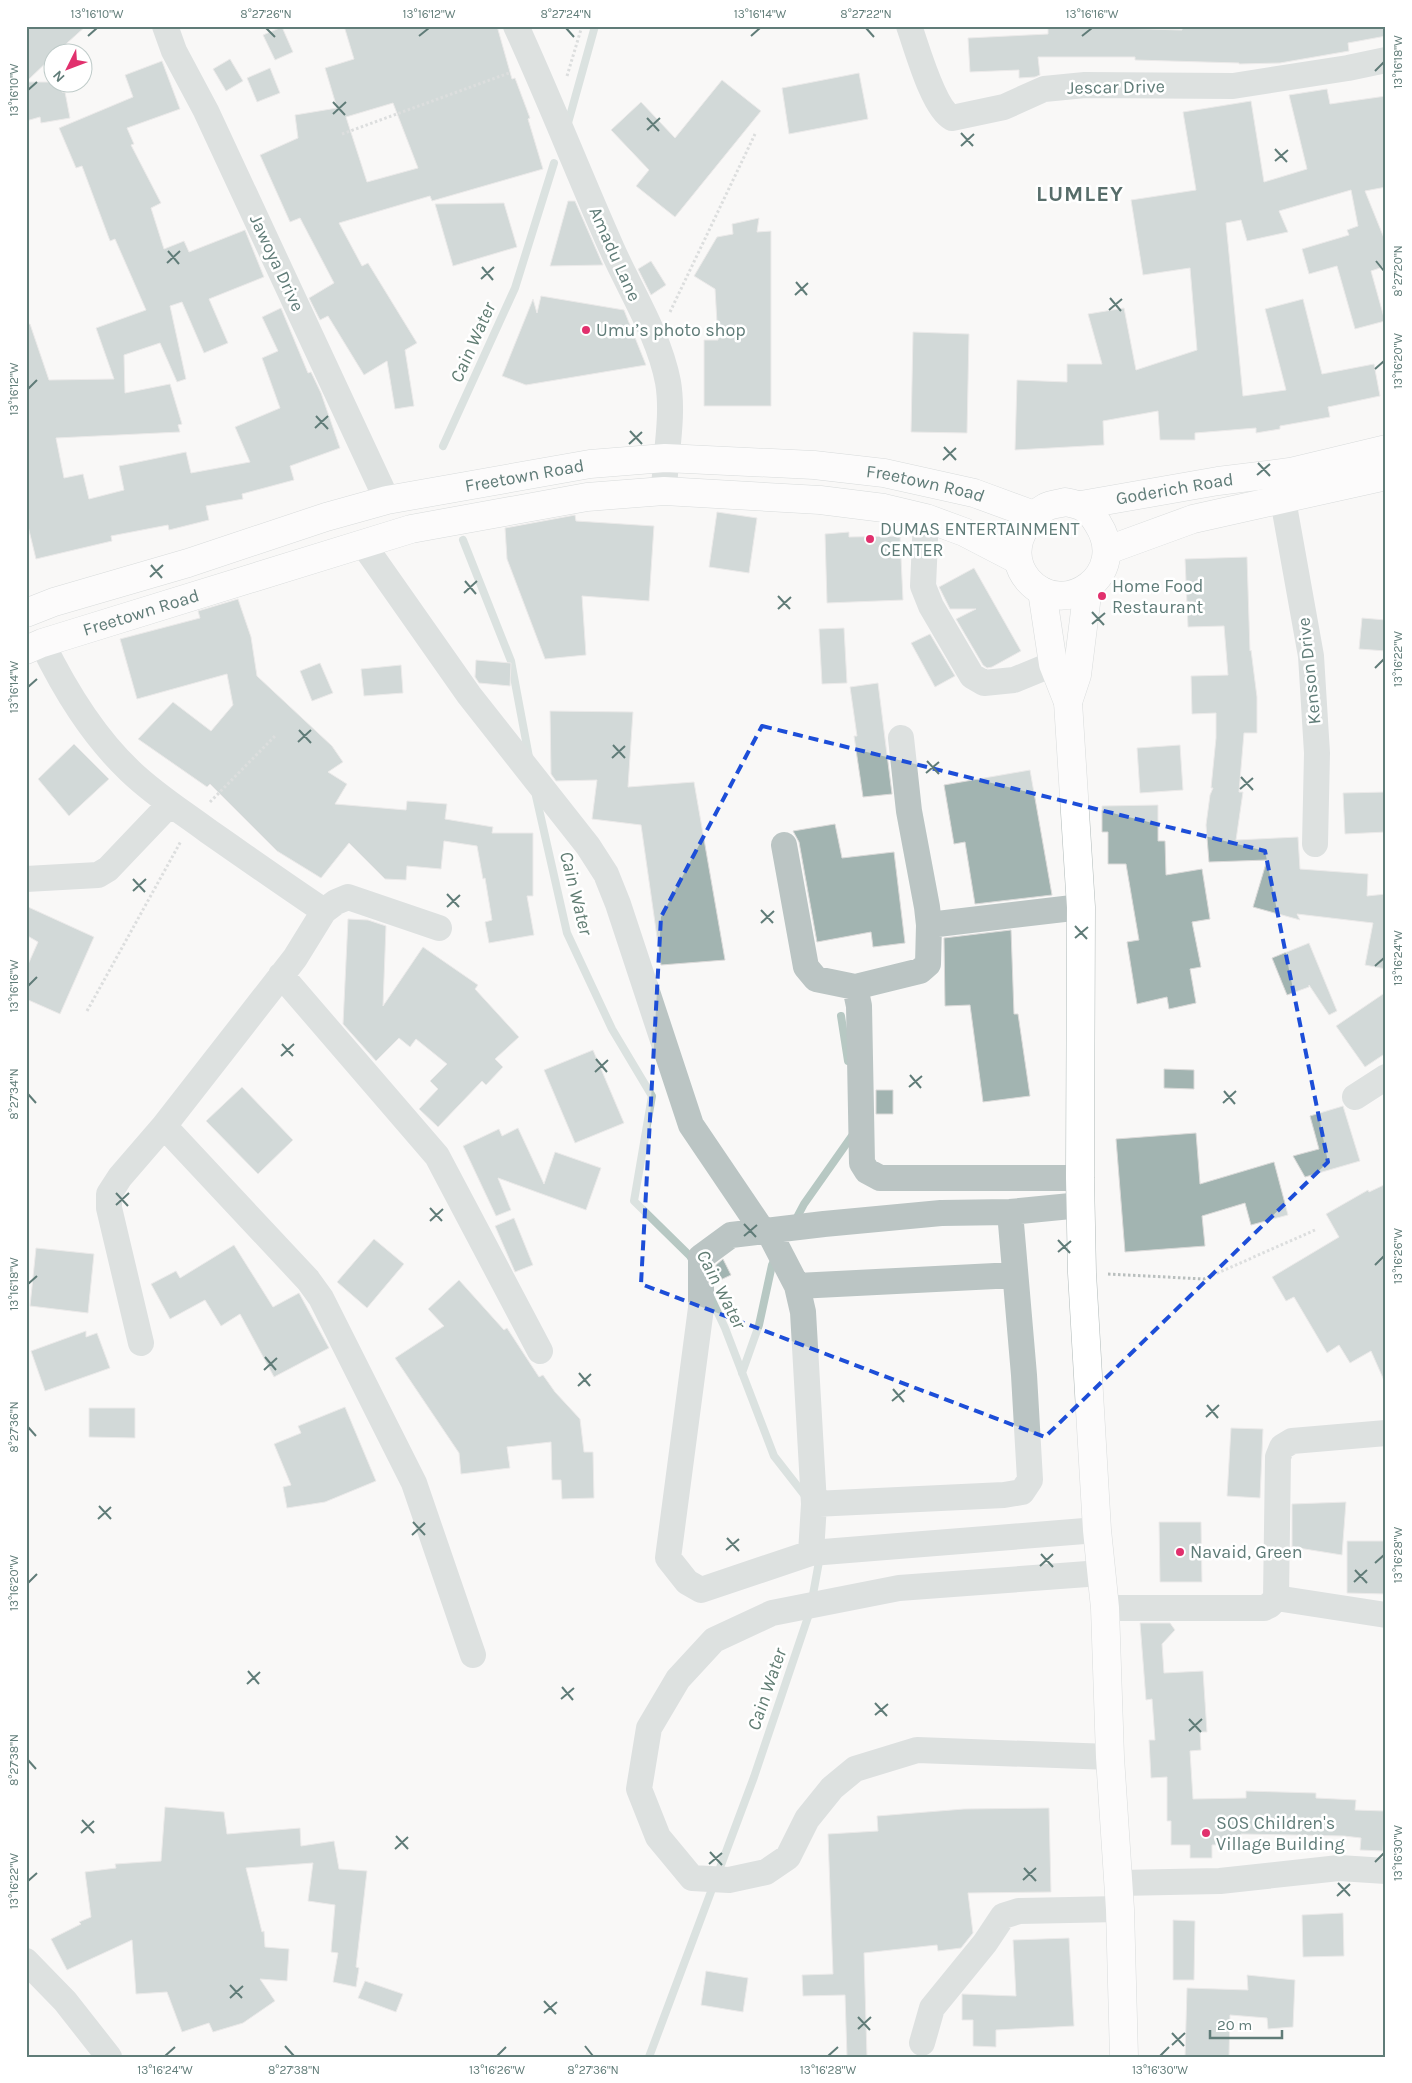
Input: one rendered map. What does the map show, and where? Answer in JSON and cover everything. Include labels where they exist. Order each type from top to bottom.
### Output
[{"type":"main road","name":"Goderich Road","points":[[1080,505],[1218,481],[1290,472],[1386,449]]},
{"type":"main road","name":"Freetown Road","points":[[26,613],[54,602],[188,563],[326,517],[387,500],[590,464],[665,458],[814,465],[884,473],[974,493],[1034,515]]},
{"type":"main road","name":"Goderich Road","points":[[1108,550],[1193,519],[1386,476]]},
{"type":"main road","name":"Freetown Road","points":[[34,647],[411,529],[586,497],[664,491],[820,500],[884,508],[926,518],[964,532],[1016,559]]},
{"type":"main road","points":[[1065,502],[1080,505],[1089,511],[1103,531],[1108,550],[1106,563],[1100,575],[1088,587],[1074,594],[1058,596],[1042,591],[1028,580],[1016,559],[1022,530],[1034,515],[1048,506],[1065,502]]},
{"type":"main road","points":[[1068,702],[1078,675],[1088,587]]},
{"type":"main road","points":[[1042,591],[1053,664],[1068,702],[1081,907],[1080,1178],[1082,1273],[1097,1530],[1105,1608],[1110,1757],[1120,1896],[1124,2057]]},
{"type":"street","name":"Jawoya Drive","points":[[165,26],[174,51],[206,111],[387,500]]},
{"type":"street","name":"Amadu Lane","points":[[516,26],[612,250],[656,342],[668,382],[670,420],[665,458],[664,491]]},
{"type":"street","name":"Jescar Drive","points":[[909,26],[936,100],[946,115],[952,118],[1004,107],[1044,90],[1085,85],[1234,86],[1386,60]]},
{"type":"street","name":"Kenson Drive","points":[[1283,500],[1311,656],[1317,753],[1315,844]]},
{"type":"street","points":[[926,518],[923,586],[931,606],[972,676],[984,682],[1014,680],[1053,664]]},
{"type":"street","points":[[363,544],[469,695],[588,846],[606,874],[618,904],[691,1125],[760,1226],[769,1232],[797,1286],[803,1312],[814,1504],[811,1553]]},
{"type":"street","points":[[34,647],[57,674],[95,732],[129,770],[169,805],[324,911]]},
{"type":"street","points":[[784,845],[806,967],[816,979],[855,987],[920,971],[928,964],[929,925],[927,908],[909,811],[901,738]]},
{"type":"street","points":[[26,879],[98,875],[108,869],[169,805]]},
{"type":"street","points":[[140,1343],[109,1208],[109,1194],[120,1177],[164,1126],[295,958],[324,911],[336,902],[348,897],[439,928]]},
{"type":"street","points":[[929,925],[1081,907]]},
{"type":"street","points":[[281,975],[437,1156],[540,1351]]},
{"type":"street","points":[[855,987],[858,1006],[862,1162],[867,1171],[880,1178],[1080,1178]]},
{"type":"street","points":[[1355,1097],[1386,1077]]},
{"type":"street","points":[[164,1126],[308,1280],[321,1298],[414,1483],[473,1656]]},
{"type":"street","points":[[1081,1205],[1010,1212],[941,1213],[731,1235],[702,1257],[701,1308],[668,1558],[686,1582],[701,1590],[811,1553],[1097,1530]]},
{"type":"street","points":[[814,1504],[1004,1496],[1022,1492],[1030,1480],[1024,1375],[1010,1212]]},
{"type":"street","points":[[797,1286],[1015,1275]]},
{"type":"street","points":[[1105,1608],[1264,1608],[1270,1605],[1276,1598],[1278,1457],[1282,1447],[1292,1441],[1386,1433]]},
{"type":"street","points":[[1101,1573],[899,1588],[772,1613],[714,1640],[678,1679],[649,1728],[639,1789],[658,1837],[692,1878],[730,1880],[766,1872],[788,1857],[807,1819],[832,1788],[855,1769],[916,1750],[1110,1757]]},
{"type":"street","points":[[1276,1598],[1386,1615]]},
{"type":"street","points":[[922,2043],[932,2008],[985,1943],[1003,1916],[1019,1911],[1220,1881],[1338,1868],[1386,1871]]},
{"type":"street","points":[[26,1961],[65,2001],[109,2057]]},
{"type":"path","points":[[554,115],[582,26]]},
{"type":"path","points":[[342,134],[533,64]]},
{"type":"path","points":[[656,342],[754,134]]},
{"type":"path","points":[[87,1011],[193,820],[275,736]]},
{"type":"path","points":[[1082,1273],[1204,1279],[1315,1230]]},
{"type":"highlighted area","points":[[762,726],[1265,851],[1328,1162],[1045,1437],[641,1284],[661,917]]},
{"type":"building","points":[[26,26],[86,26],[68,42],[42,42],[42,67],[26,82]]},
{"type":"building","points":[[344,26],[497,26],[512,79],[515,78],[530,118],[528,119],[543,169],[432,201],[430,196],[339,223],[362,266],[368,263],[417,343],[405,350],[414,406],[395,409],[387,361],[364,375],[328,316],[320,320],[309,298],[334,283],[300,218],[290,222],[260,155],[298,138],[295,115],[337,108],[325,68],[354,59]],"holes":[[[393,103],[418,168],[367,182],[346,117]]]},
{"type":"building","points":[[1048,26],[1182,30],[1182,26],[1386,26],[1386,36],[1348,43],[1349,51],[1280,63],[1239,64],[1135,60],[1135,57],[1038,57],[1040,75],[1035,77],[1019,78],[1019,70],[970,72],[968,38],[1048,34]]},
{"type":"building","points":[[282,27],[293,52],[275,60],[263,35]]},
{"type":"building","points":[[230,59],[243,81],[226,91],[213,69]]},
{"type":"building","points":[[162,61],[180,109],[127,128],[134,144],[131,145],[161,203],[151,208],[164,249],[184,241],[189,252],[245,230],[264,277],[209,299],[228,343],[204,353],[182,302],[170,306],[186,379],[177,382],[160,343],[124,355],[125,393],[170,384],[182,424],[178,425],[180,432],[56,438],[64,478],[83,474],[89,499],[124,490],[119,466],[186,452],[191,473],[250,462],[235,427],[280,408],[262,358],[278,351],[262,317],[281,308],[308,373],[311,372],[321,393],[340,448],[290,466],[294,480],[242,494],[243,499],[206,506],[209,520],[169,530],[168,525],[111,536],[112,541],[36,559],[26,518],[26,324],[30,324],[49,380],[114,379],[96,328],[146,310],[115,239],[110,241],[82,166],[76,168],[59,128],[133,97],[125,75]]},
{"type":"building","points":[[270,68],[280,93],[257,102],[247,78]]},
{"type":"building","points":[[859,73],[868,119],[789,134],[782,88]]},
{"type":"building","points":[[722,80],[761,111],[675,217],[636,186],[649,170],[611,130],[641,102],[675,138]]},
{"type":"building","points":[[26,82],[42,82],[42,92],[65,92],[70,118],[41,123],[40,117],[26,121]]},
{"type":"building","points":[[1327,89],[1330,104],[1386,96],[1386,187],[1365,191],[1386,243],[1386,266],[1371,271],[1385,321],[1355,329],[1337,266],[1309,274],[1302,249],[1349,235],[1347,230],[1358,226],[1351,190],[1279,211],[1288,232],[1247,241],[1241,220],[1226,223],[1243,396],[1286,390],[1265,309],[1303,299],[1322,374],[1374,364],[1380,396],[1328,407],[1330,417],[1280,426],[1280,429],[1256,433],[1256,428],[1195,433],[1195,440],[1160,440],[1158,411],[1103,421],[1104,445],[1015,450],[1017,380],[1067,382],[1067,364],[1102,364],[1088,314],[1124,308],[1136,370],[1197,350],[1190,268],[1143,275],[1131,200],[1196,190],[1183,112],[1251,101],[1264,182],[1307,169],[1289,95]]},
{"type":"building","points":[[568,201],[575,201],[603,265],[550,266]]},
{"type":"building","points":[[504,203],[517,247],[453,266],[435,204]]},
{"type":"building","points":[[759,218],[757,232],[771,231],[771,406],[704,406],[704,340],[718,340],[715,289],[694,276],[717,237],[733,234],[732,224]]},
{"type":"building","points":[[651,261],[666,285],[651,295],[638,269]]},
{"type":"building","points":[[541,296],[624,310],[646,365],[526,385],[502,376],[533,299],[537,313]]},
{"type":"building","points":[[913,332],[969,334],[967,433],[911,432]]},
{"type":"building","points":[[717,512],[757,518],[749,573],[709,567]]},
{"type":"building","points":[[575,515],[576,521],[654,526],[649,601],[582,596],[586,655],[545,659],[507,559],[505,528]]},
{"type":"building","points":[[849,532],[849,537],[900,536],[903,600],[827,603],[825,534]]},
{"type":"building","points":[[1247,557],[1250,651],[1257,697],[1257,733],[1244,733],[1239,792],[1243,792],[1236,840],[1298,837],[1300,869],[1368,874],[1367,896],[1386,894],[1386,969],[1365,965],[1373,923],[1297,914],[1300,920],[1253,907],[1267,860],[1209,862],[1206,825],[1210,795],[1213,788],[1211,788],[1216,738],[1216,713],[1192,714],[1191,676],[1228,675],[1224,626],[1188,627],[1185,559]]},
{"type":"building","points":[[974,568],[1021,651],[987,668],[983,665],[956,619],[976,609],[950,609],[939,587]]},
{"type":"building","points":[[238,599],[251,637],[257,676],[332,746],[343,762],[328,772],[347,784],[335,804],[406,810],[407,801],[447,804],[445,819],[493,827],[492,833],[533,833],[533,896],[527,896],[534,935],[489,943],[485,922],[492,920],[477,846],[444,841],[441,869],[407,866],[406,880],[385,879],[349,843],[321,878],[277,851],[210,784],[207,787],[138,739],[173,702],[211,731],[233,705],[227,674],[137,699],[120,639],[200,618],[198,611]]},
{"type":"building","points":[[1362,618],[1386,620],[1386,651],[1359,649]]},
{"type":"building","points":[[844,628],[847,683],[822,684],[819,629]]},
{"type":"building","points":[[930,634],[955,676],[935,687],[911,643]]},
{"type":"building","points":[[476,660],[511,663],[510,686],[479,683],[475,677]]},
{"type":"building","points":[[320,663],[333,693],[312,701],[300,671]]},
{"type":"building","points":[[401,665],[403,693],[364,696],[361,669]]},
{"type":"building","points":[[878,683],[892,794],[863,797],[854,736],[857,736],[850,687]]},
{"type":"building","points":[[550,711],[633,712],[628,787],[694,782],[725,960],[661,965],[641,825],[592,819],[597,780],[556,781],[551,774]]},
{"type":"building","points":[[74,744],[109,779],[69,816],[38,779]]},
{"type":"building","points":[[1180,745],[1183,790],[1140,793],[1137,748]]},
{"type":"building","points":[[1030,770],[1052,895],[975,904],[965,842],[954,844],[944,785]]},
{"type":"building","points":[[1386,792],[1386,832],[1345,834],[1343,793]]},
{"type":"building","points":[[1158,805],[1158,841],[1165,841],[1166,875],[1202,869],[1210,919],[1192,922],[1201,967],[1190,969],[1196,1003],[1169,1009],[1167,997],[1137,1004],[1127,942],[1139,940],[1126,864],[1108,864],[1108,832],[1102,832],[1102,806]]},
{"type":"building","points":[[835,824],[842,858],[894,852],[905,943],[873,947],[871,932],[817,942],[799,842],[793,831]]},
{"type":"building","points":[[26,906],[94,937],[60,1014],[26,999],[26,969],[38,942],[26,935]]},
{"type":"building","points":[[348,919],[368,920],[386,926],[383,1006],[423,947],[478,985],[475,989],[519,1037],[495,1059],[503,1067],[486,1085],[482,1081],[438,1127],[419,1109],[438,1089],[430,1081],[447,1064],[416,1039],[410,1047],[399,1038],[376,1061],[343,1024]]},
{"type":"building","points":[[1011,930],[1014,1014],[1018,1014],[1030,1096],[983,1102],[970,1005],[945,1006],[944,938]]},
{"type":"building","points":[[1309,943],[1337,1011],[1329,1015],[1309,985],[1309,987],[1287,995],[1272,958]]},
{"type":"building","points":[[1386,992],[1386,1053],[1365,1067],[1336,1026]]},
{"type":"building","points":[[593,1050],[624,1123],[575,1143],[544,1070]]},
{"type":"building","points":[[1164,1069],[1194,1070],[1194,1089],[1164,1088]]},
{"type":"building","points":[[242,1087],[293,1140],[258,1174],[206,1121]]},
{"type":"building","points":[[876,1090],[893,1090],[893,1114],[876,1114]]},
{"type":"building","points":[[1343,1106],[1360,1161],[1305,1177],[1293,1156],[1319,1149],[1310,1116]]},
{"type":"building","points":[[518,1128],[544,1184],[555,1152],[601,1168],[586,1210],[498,1178],[511,1210],[496,1216],[463,1146],[499,1129],[502,1136]]},
{"type":"building","points":[[1196,1133],[1200,1184],[1274,1162],[1288,1215],[1251,1225],[1245,1203],[1202,1216],[1205,1246],[1125,1252],[1116,1139]]},
{"type":"building","points":[[1386,1184],[1386,1385],[1371,1351],[1350,1363],[1339,1345],[1327,1353],[1294,1297],[1286,1301],[1272,1277],[1339,1237],[1326,1214],[1368,1190],[1369,1192]]},
{"type":"building","points":[[514,1218],[533,1265],[515,1272],[495,1226]]},
{"type":"building","points":[[374,1239],[404,1264],[367,1308],[337,1282]]},
{"type":"building","points":[[234,1245],[273,1307],[299,1293],[329,1348],[274,1377],[240,1314],[221,1326],[205,1300],[170,1319],[151,1284],[176,1271],[180,1278]]},
{"type":"building","points":[[36,1248],[94,1254],[88,1313],[30,1306]]},
{"type":"building","points":[[723,1259],[731,1275],[716,1282],[716,1265]]},
{"type":"building","points":[[459,1280],[504,1330],[507,1328],[539,1377],[543,1375],[555,1392],[580,1419],[584,1452],[593,1452],[594,1498],[562,1499],[561,1480],[552,1480],[551,1442],[507,1447],[510,1468],[461,1474],[459,1453],[395,1358],[444,1326],[428,1309]]},
{"type":"building","points":[[86,1331],[86,1337],[97,1333],[110,1368],[45,1391],[31,1351]]},
{"type":"building","points":[[345,1407],[376,1481],[325,1502],[287,1508],[283,1487],[291,1485],[274,1444],[301,1433],[298,1426]]},
{"type":"building","points":[[89,1408],[135,1408],[135,1438],[89,1437]]},
{"type":"building","points":[[1231,1428],[1263,1429],[1260,1498],[1227,1496]]},
{"type":"building","points":[[1346,1502],[1342,1555],[1292,1547],[1292,1504]]},
{"type":"building","name":"Navaid, Green","points":[[1159,1522],[1201,1522],[1202,1582],[1160,1582]]},
{"type":"building","points":[[1347,1541],[1386,1541],[1386,1594],[1347,1593]]},
{"type":"building","points":[[1140,1623],[1170,1623],[1175,1630],[1162,1644],[1164,1673],[1203,1671],[1207,1732],[1200,1732],[1201,1750],[1190,1751],[1193,1799],[1246,1798],[1246,1791],[1316,1793],[1316,1798],[1356,1800],[1355,1810],[1385,1811],[1383,1851],[1360,1850],[1361,1838],[1344,1836],[1241,1834],[1241,1844],[1212,1845],[1212,1858],[1190,1858],[1190,1845],[1171,1845],[1171,1821],[1167,1821],[1167,1777],[1151,1778],[1149,1740],[1155,1740],[1152,1699],[1146,1700]]},
{"type":"building","points":[[165,1807],[224,1812],[227,1834],[300,1828],[301,1846],[334,1841],[339,1869],[367,1871],[356,1967],[359,1968],[356,1987],[333,1982],[338,1953],[331,1952],[335,1905],[308,1901],[313,1863],[246,1868],[262,1932],[264,1931],[265,1947],[289,1949],[287,1981],[260,1979],[275,2001],[243,2023],[213,2032],[209,2023],[182,2032],[167,1992],[136,1994],[132,1940],[67,1970],[51,1939],[91,1917],[85,1872],[116,1868],[115,1864],[161,1861]]},
{"type":"building","points":[[1049,1808],[1051,1892],[968,1893],[973,1933],[961,1948],[938,1951],[937,1945],[864,1953],[867,2057],[847,2057],[845,1995],[803,1996],[802,1975],[833,1974],[828,1834],[878,1831],[877,1816],[964,1809]]},
{"type":"building","points":[[1343,1913],[1344,1956],[1303,1957],[1302,1915]]},
{"type":"building","points":[[1173,1920],[1195,1921],[1194,1980],[1173,1980]]},
{"type":"building","points":[[1069,1938],[1074,2026],[996,2030],[996,2047],[973,2046],[973,2020],[962,2020],[962,1994],[1016,1996],[1013,1940]]},
{"type":"building","points":[[706,1971],[748,1978],[743,2012],[701,2005]]},
{"type":"building","points":[[1247,1975],[1295,1980],[1293,2027],[1268,2029],[1267,2018],[1230,2015],[1229,2057],[1185,2057],[1187,1988],[1248,1990]]},
{"type":"building","points":[[365,1981],[403,1994],[396,2012],[358,1998]]},
{"type":"waterway","name":"Cain Water","points":[[568,123],[595,26]]},
{"type":"waterway","name":"Cain Water","points":[[443,446],[515,288],[554,163]]},
{"type":"waterway","name":"Cain Water","points":[[463,540],[511,661],[529,757]]},
{"type":"waterway","name":"Cain Water","points":[[536,796],[567,933],[612,1029],[652,1096],[634,1201],[693,1261]]},
{"type":"waterway","points":[[841,1016],[848,1061]]},
{"type":"waterway","points":[[795,1221],[804,1204],[854,1133]]},
{"type":"waterway","points":[[742,1373],[759,1325],[772,1265],[776,1257]]},
{"type":"waterway","name":"Cain Water","points":[[710,1296],[725,1328],[774,1456],[806,1497]]},
{"type":"waterway","name":"Cain Water","points":[[649,2057],[754,1777],[810,1611],[820,1556]]},
{"type":"place","name":"Umu’s photo shop","points":[[586,330]]},
{"type":"place","name":"DUMAS ENTERTAINMENT CENTER","points":[[870,539]]},
{"type":"place","name":"Home Food Restaurant","points":[[1102,596]]},
{"type":"place","name":"Navaid, Green","points":[[1180,1552]]},
{"type":"place","name":"SOS Children's Village Building","points":[[1206,1833]]},
{"type":"district","name":"LUMLEY","points":[[1080,193]]}]
